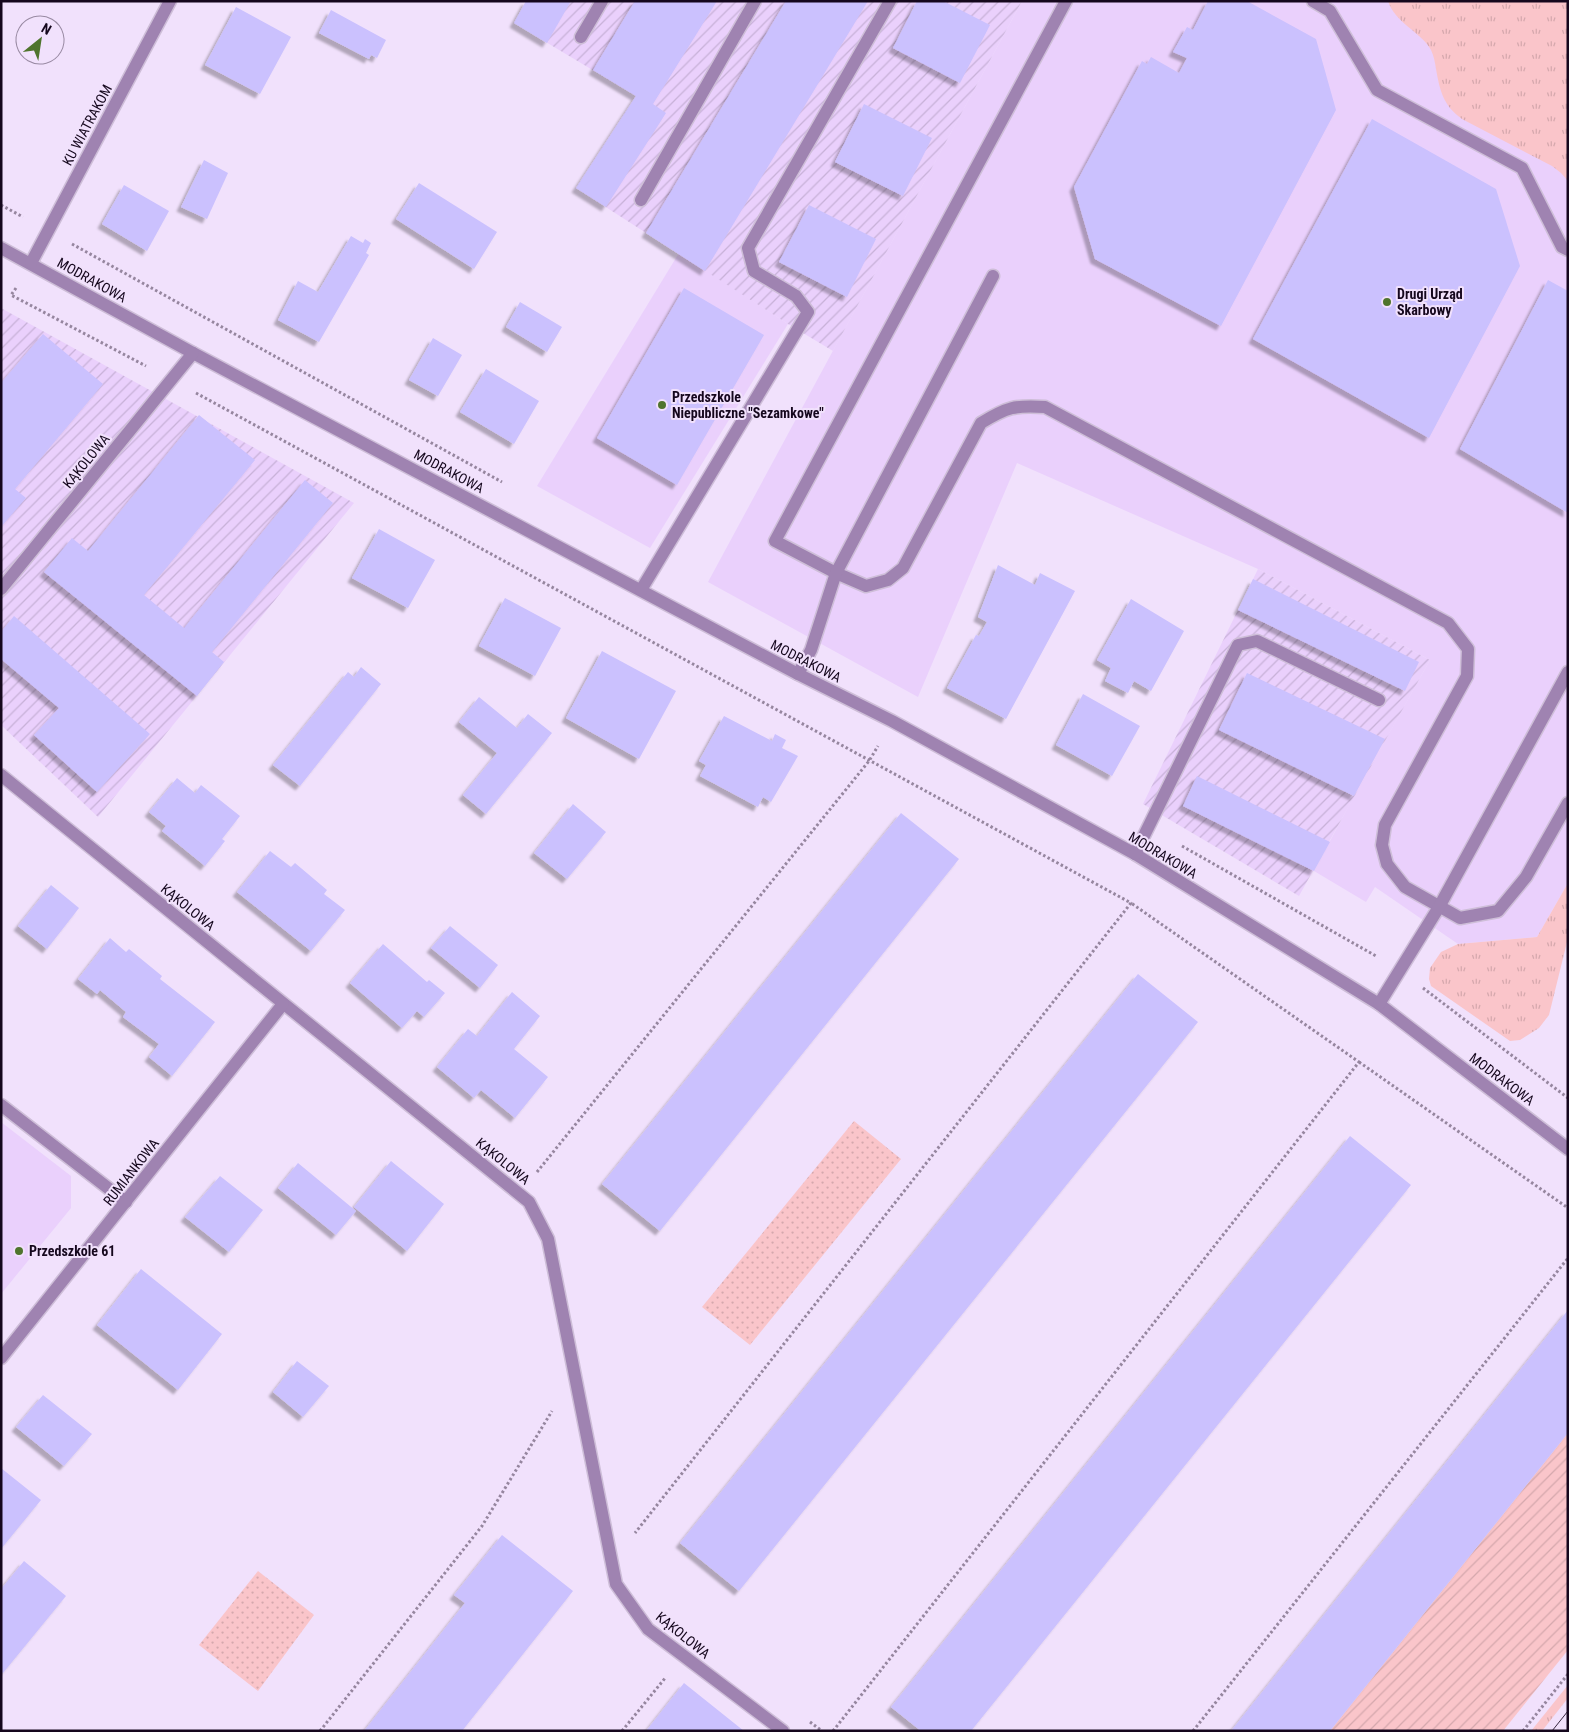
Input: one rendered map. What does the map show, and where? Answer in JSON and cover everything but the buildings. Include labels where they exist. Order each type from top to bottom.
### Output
[{"type":"street","name":"KU WIATRAKOM","points":[[30,263],[170,1]]},
{"type":"street","points":[[581,37],[602,1]]},
{"type":"street","points":[[641,200],[755,1]]},
{"type":"street","points":[[641,590],[808,312],[796,296],[754,271],[748,248],[890,1]]},
{"type":"street","points":[[1066,1],[775,541],[836,574],[866,586],[888,580],[903,568],[981,423],[999,412],[1020,406],[1045,407],[1448,623],[1468,649],[1467,676],[1385,825],[1382,844],[1387,864],[1405,887],[1460,918],[1498,911],[1526,877],[1568,804]]},
{"type":"street","points":[[1313,1],[1330,11],[1377,90],[1522,168],[1562,247],[1568,250]]},
{"type":"street","name":"MODRAKOWA","points":[[1,248],[193,353],[798,674],[892,721],[1135,854],[1379,1004],[1568,1149]]},
{"type":"street","points":[[798,674],[811,650],[836,574],[993,276]]},
{"type":"street","name":"KĄKOLOWA","points":[[3,582],[193,353]]},
{"type":"street","points":[[1135,854],[1238,645],[1258,641],[1379,700]]},
{"type":"street","points":[[1379,1004],[1438,906],[1568,672]]},
{"type":"street","name":"KĄKOLOWA","points":[[1,775],[529,1202],[548,1240],[616,1584],[648,1629],[783,1731]]},
{"type":"street","name":"RUMIANKOWA","points":[[1,1358],[283,1004]]},
{"type":"street","points":[[1,1105],[126,1202]]},
{"type":"path","points":[[30,263],[11,295],[171,380],[1131,904],[1568,1208]]},
{"type":"path","points":[[520,1194],[870,761],[892,721]]},
{"type":"path","points":[[635,1533],[1131,904]]},
{"type":"path","points":[[833,1731],[1359,1062]]},
{"type":"path","points":[[1192,1731],[1568,1258]]},
{"type":"path","points":[[320,1731],[482,1526],[556,1404]]},
{"type":"path","points":[[622,1731],[671,1670]]},
{"type":"path","points":[[1523,1731],[1568,1674]]},
{"type":"shaded area","points":[[526,1],[1022,1],[833,351],[576,188],[636,96],[514,23]]},
{"type":"shaded area","points":[[1022,1],[1568,2],[1568,883],[1537,937],[1458,944],[1375,887],[1366,902],[1314,871],[1430,660],[1258,569],[1017,463],[918,697],[708,582]]},
{"type":"shaded area","name":"Przedszkole Niepubliczne \"Sezamkowe\"","points":[[679,253],[788,324],[650,548],[537,486]]},
{"type":"shaded area","points":[[1,308],[354,503],[98,817],[1,725]]},
{"type":"shaded area","points":[[1258,569],[1430,660],[1299,896],[1143,804]]},
{"type":"shaded area","name":"Przedszkole 61","points":[[1,1122],[71,1176],[71,1208],[1,1294]]},
{"type":"green space","points":[[1388,1],[1568,2],[1568,181],[1552,166],[1462,119],[1450,108],[1441,91],[1431,50],[1421,37],[1396,15]]},
{"type":"green space","points":[[1568,883],[1568,938],[1549,1015],[1539,1028],[1520,1040],[1510,1041],[1431,986],[1429,979],[1430,968],[1441,952],[1458,944],[1537,937]]},
{"type":"green space","points":[[854,1121],[901,1159],[750,1345],[702,1307]]},
{"type":"green space","points":[[1568,1433],[1568,1650],[1503,1731],[1330,1731]]},
{"type":"green space","points":[[258,1571],[314,1615],[258,1691],[199,1645]]},
{"type":"green space","points":[[1568,1685],[1568,1698],[1542,1731],[1531,1731]]},
{"type":"tram line","points":[[1552,1731],[1568,1711]]},
{"type":"place","name":"Drugi Urząd Skarbowy","points":[[1387,302]]},
{"type":"place","name":"Przedszkole Niepubliczne \"Sezamkowe\"","points":[[662,405]]},
{"type":"place","name":"Przedszkole 61","points":[[19,1251]]}]
